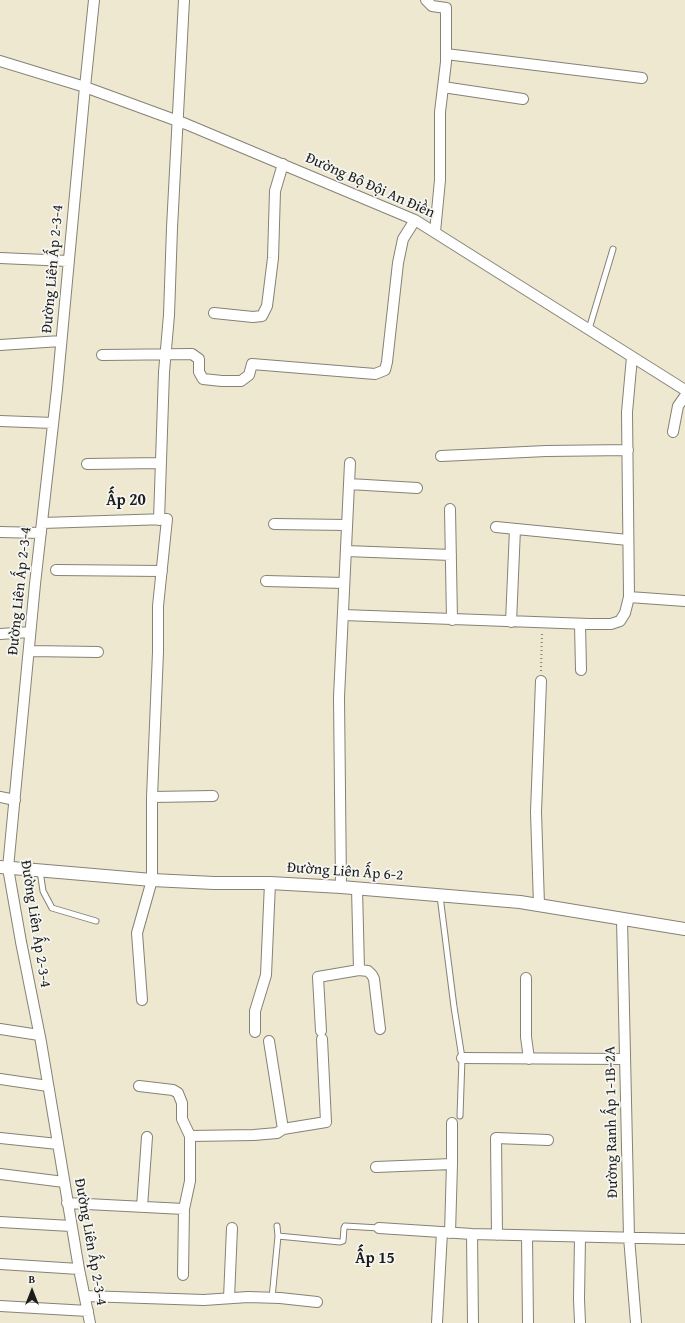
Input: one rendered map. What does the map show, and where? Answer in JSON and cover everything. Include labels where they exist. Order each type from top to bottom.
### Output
[{"type":"street","name":"Đường Liên Ấp 2-3-4","points":[[90,1323],[71,1226],[39,1035],[21,942],[4,868],[15,800],[28,651],[54,424],[84,87],[94,0]]},
{"type":"street","points":[[159,520],[160,463],[184,0]]},
{"type":"street","points":[[426,0],[432,6],[446,4],[446,54],[440,112],[440,180],[435,232]]},
{"type":"street","points":[[446,54],[642,78]]},
{"type":"street","name":"Đường Bộ Đội An Điền","points":[[0,61],[84,87],[178,120],[415,220],[685,390]]},
{"type":"street","points":[[443,87],[523,99]]},
{"type":"street","points":[[214,313],[253,317],[262,316],[267,306],[273,258],[275,191],[282,164]]},
{"type":"street","points":[[102,355],[192,354],[199,359],[199,372],[203,379],[222,381],[240,381],[249,375],[252,364],[375,374],[385,370],[400,251],[403,239],[415,220]]},
{"type":"street","points":[[0,258],[68,262]]},
{"type":"street","points":[[0,345],[61,341]]},
{"type":"street","points":[[343,615],[580,624],[611,624],[620,621],[625,613],[629,597],[627,412],[632,356]]},
{"type":"street","points":[[673,432],[678,406],[685,396]]},
{"type":"street","points":[[0,421],[54,424]]},
{"type":"street","points":[[441,456],[546,451],[628,450]]},
{"type":"street","points":[[87,464],[160,463]]},
{"type":"street","points":[[341,887],[339,697],[350,463]]},
{"type":"street","points":[[349,484],[417,488]]},
{"type":"street","points":[[450,509],[452,620]]},
{"type":"street","points":[[42,523],[167,519],[158,606],[158,652],[152,797],[152,880],[136,933],[142,1000]]},
{"type":"street","points":[[274,524],[347,525]]},
{"type":"street","points":[[496,527],[628,540]]},
{"type":"street","points":[[511,622],[515,529]]},
{"type":"street","points":[[0,532],[41,533]]},
{"type":"street","points":[[346,551],[451,555]]},
{"type":"street","points":[[56,570],[162,571]]},
{"type":"street","points":[[266,581],[344,583]]},
{"type":"street","points":[[629,597],[685,601]]},
{"type":"street","points":[[580,624],[581,670]]},
{"type":"street","points":[[0,634],[30,632]]},
{"type":"street","points":[[28,651],[98,652]]},
{"type":"street","points":[[539,905],[536,812],[541,681]]},
{"type":"street","points":[[152,797],[213,796]]},
{"type":"street","points":[[0,797],[15,800]]},
{"type":"street","name":"Đường Liên Ấp 6-2","points":[[4,868],[152,880],[214,883],[270,883],[358,888],[520,902],[622,920],[685,929]]},
{"type":"street","points":[[255,1032],[255,1011],[266,975],[270,883]]},
{"type":"street","points":[[358,888],[359,970]]},
{"type":"street","name":"Đường Ranh Ấp 1-1B-2A","points":[[622,920],[629,1237],[636,1323]]},
{"type":"street","points":[[190,1136],[254,1135],[277,1133],[282,1129],[326,1122],[318,977],[359,970],[369,972],[374,979],[380,1028]]},
{"type":"street","points":[[526,978],[526,1037],[529,1059]]},
{"type":"street","points":[[0,1029],[39,1035]]},
{"type":"street","points":[[268,1041],[282,1129]]},
{"type":"street","points":[[462,1058],[625,1059]]},
{"type":"street","points":[[0,1079],[48,1086]]},
{"type":"street","points":[[139,1086],[173,1090],[178,1093],[182,1103],[182,1119],[190,1136],[190,1180],[184,1209],[183,1275]]},
{"type":"street","points":[[437,1323],[452,1164],[452,1123]]},
{"type":"street","points":[[142,1207],[147,1137]]},
{"type":"street","points":[[0,1138],[58,1144]]},
{"type":"street","points":[[497,1235],[496,1138],[548,1140]]},
{"type":"street","points":[[376,1167],[452,1164]]},
{"type":"street","points":[[0,1174],[64,1182]]},
{"type":"street","points":[[67,1203],[184,1209]]},
{"type":"street","points":[[0,1222],[71,1226]]},
{"type":"street","points":[[229,1298],[232,1228]]},
{"type":"street","points":[[379,1228],[497,1235],[629,1237],[685,1240]]},
{"type":"street","points":[[472,1234],[473,1323]]},
{"type":"street","points":[[527,1236],[528,1323]]},
{"type":"street","points":[[580,1237],[580,1323]]},
{"type":"street","points":[[0,1264],[79,1269]]},
{"type":"street","points":[[85,1296],[204,1300],[248,1297],[317,1302]]},
{"type":"street","points":[[0,1306],[88,1311]]},
{"type":"lane","points":[[589,329],[613,249]]},
{"type":"lane","points":[[40,870],[42,891],[52,908],[96,921]]},
{"type":"lane","points":[[440,895],[462,1058],[460,1116]]},
{"type":"lane","points":[[272,1298],[278,1236],[277,1226]]},
{"type":"lane","points":[[278,1236],[340,1242],[343,1241],[344,1228],[346,1226],[379,1228]]},
{"type":"path","points":[[541,681],[542,623]]},
{"type":"district","name":"Ấp 20","points":[[126,501]]},
{"type":"district","name":"Ấp 15","points":[[375,1259]]}]
